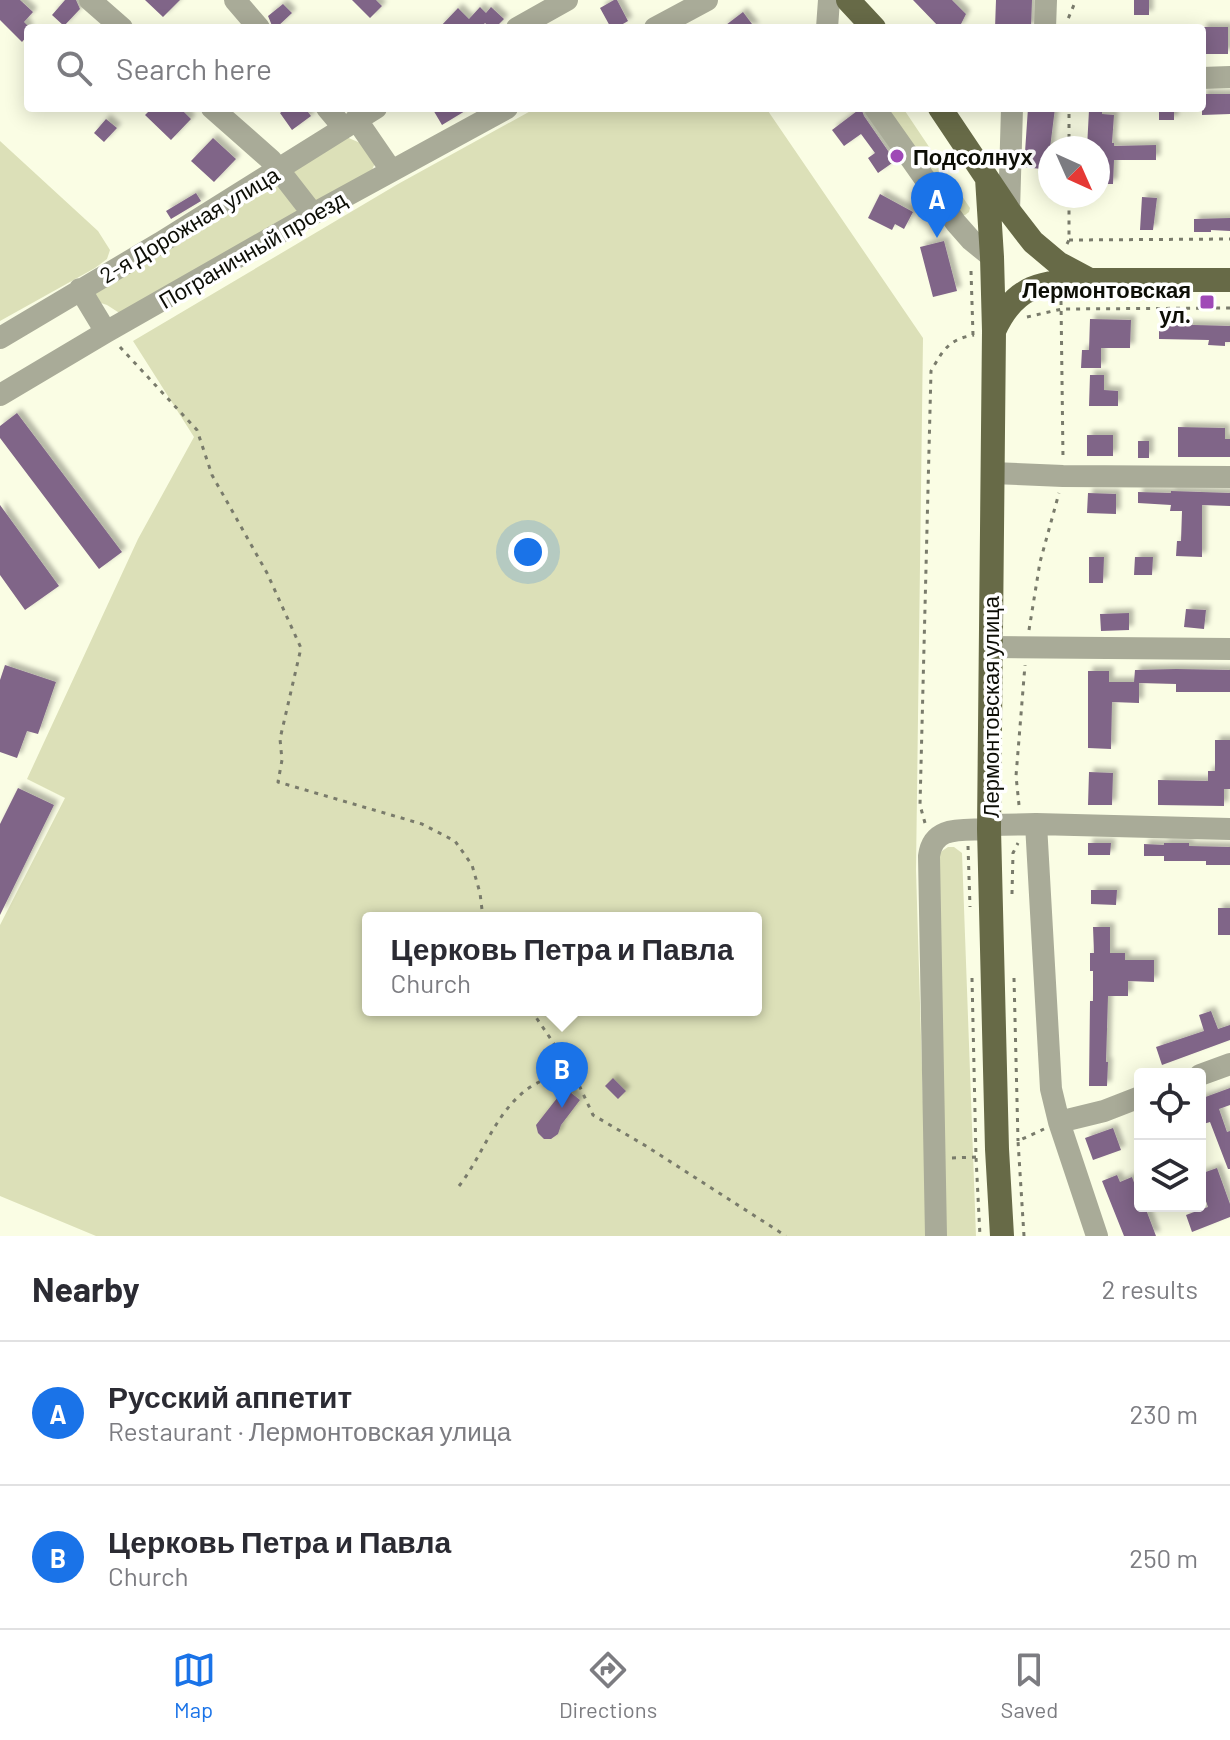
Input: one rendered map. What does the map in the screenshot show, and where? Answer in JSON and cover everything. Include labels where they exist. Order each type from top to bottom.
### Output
[{"type":"main road","points":[[848,0],[870,24]]},
{"type":"main road","points":[[943,112],[1009,211],[1059,272],[1090,280],[1230,280]]},
{"type":"main road","name":"Лермонтовская улица","points":[[987,178],[994,331],[989,827],[1002,1236]]},
{"type":"main road","points":[[994,331],[1002,313],[1014,300],[1059,272]]},
{"type":"street","points":[[90,0],[117,24]]},
{"type":"street","points":[[235,0],[256,24]]},
{"type":"street","points":[[524,24],[567,0]]},
{"type":"street","points":[[662,24],[707,0]]},
{"type":"street","points":[[827,24],[829,0]]},
{"type":"street","points":[[1045,24],[1046,0]]},
{"type":"street","points":[[1206,78],[1230,77]]},
{"type":"street","points":[[216,112],[279,169],[313,214]]},
{"type":"street","points":[[333,112],[350,123],[391,170]]},
{"type":"street","name":"2-я Дорожная улица","points":[[0,338],[369,112]]},
{"type":"street","name":"Пограничный проезд","points":[[0,395],[313,214],[500,112]]},
{"type":"street","points":[[878,112],[956,223],[992,257]]},
{"type":"street","points":[[1009,211],[1012,112]]},
{"type":"street","points":[[80,289],[106,332]]},
{"type":"street","points":[[992,473],[1230,477]]},
{"type":"street","points":[[991,647],[1230,649]]},
{"type":"street","points":[[1036,824],[1051,1089],[1097,1236]]},
{"type":"street","points":[[936,1236],[931,844],[948,832],[1036,824],[1230,829]]},
{"type":"street","points":[[1206,1073],[1230,1064]]},
{"type":"street","points":[[1059,1122],[1104,1111],[1134,1099]]},
{"type":"path","points":[[1068,24],[1076,0]]},
{"type":"path","points":[[1069,112],[1069,136]]},
{"type":"path","points":[[1011,904],[1013,853],[1036,824],[1019,805],[1016,776],[1026,648],[1040,562],[1063,476],[1059,272],[1069,240],[1069,208]]},
{"type":"path","points":[[1069,240],[1230,239]]},
{"type":"path","points":[[106,332],[197,430],[212,475],[267,573],[301,648],[280,739],[282,760],[278,782],[422,824],[455,841],[472,865],[482,912]]},
{"type":"path","points":[[1014,979],[1024,1236]]},
{"type":"path","points":[[535,1016],[572,1070],[593,1115],[786,1236]]},
{"type":"path","points":[[459,1186],[505,1111],[528,1088],[572,1070]]},
{"type":"path","points":[[1018,1141],[1059,1122]]},
{"type":"path","points":[[934,1158],[976,1157]]},
{"type":"green space","points":[[529,112],[769,112],[923,338],[916,870],[927,1236],[96,1236],[0,1196],[0,925],[65,798],[27,779],[138,539],[194,437],[133,341],[398,184]]},
{"type":"green space","points":[[888,112],[906,112],[970,208],[965,215],[960,215]]},
{"type":"green space","points":[[344,136],[365,145],[375,163],[372,170],[314,203],[291,169]]},
{"type":"green space","points":[[0,141],[98,231],[110,250],[107,259],[95,268],[0,321]]},
{"type":"green space","points":[[272,183],[279,185],[298,212],[121,314],[88,295]]},
{"type":"green space","points":[[948,847],[962,853],[976,1236],[945,1236],[939,853]]},
{"type":"building","points":[[0,0],[20,0],[33,12],[24,22],[22,42],[0,20]]},
{"type":"building","points":[[65,0],[76,0],[80,9],[66,24],[52,15]]},
{"type":"building","points":[[145,0],[180,0],[163,17]]},
{"type":"building","points":[[352,0],[376,0],[382,6],[370,18]]},
{"type":"building","points":[[617,0],[628,21],[609,24],[600,8]]},
{"type":"building","points":[[913,0],[952,0],[966,14],[961,24],[936,24]]},
{"type":"building","points":[[996,0],[1032,0],[1031,24],[995,24]]},
{"type":"building","points":[[1134,0],[1149,0],[1149,15],[1134,15]]},
{"type":"building","points":[[283,4],[292,13],[280,24],[271,24],[268,16]]},
{"type":"building","points":[[480,7],[486,13],[491,7],[504,19],[499,24],[443,24],[458,8],[469,19]]},
{"type":"building","points":[[743,12],[752,24],[727,24]]},
{"type":"building","points":[[1206,27],[1228,27],[1228,54],[1206,54]]},
{"type":"building","points":[[1206,94],[1230,94],[1230,114],[1202,115],[1206,112]]},
{"type":"building","points":[[148,112],[184,112],[191,119],[171,140],[145,115]]},
{"type":"building","points":[[308,112],[311,116],[292,130],[280,113]]},
{"type":"building","points":[[434,112],[463,112],[442,125]]},
{"type":"building","points":[[856,112],[862,112],[895,161],[878,173],[868,158],[875,153],[861,134],[844,146],[832,130]]},
{"type":"building","points":[[1028,112],[1054,112],[1052,136],[1038,136],[1038,169],[1024,167]]},
{"type":"building","points":[[1089,112],[1114,115],[1114,146],[1156,145],[1156,160],[1114,160],[1113,184],[1110,184],[1110,136],[1088,136]]},
{"type":"building","points":[[1159,112],[1174,112],[1174,120],[1159,120]]},
{"type":"building","points":[[106,119],[117,128],[104,142],[94,133]]},
{"type":"building","points":[[213,138],[236,159],[214,182],[191,161]]},
{"type":"building","points":[[196,193],[201,201],[171,219],[166,211]]},
{"type":"building","points":[[880,194],[913,212],[904,229],[895,224],[892,230],[868,218]]},
{"type":"building","points":[[1142,197],[1157,198],[1153,230],[1140,230]]},
{"type":"building","points":[[1230,218],[1230,231],[1194,232],[1194,219]]},
{"type":"building","points":[[944,241],[957,291],[933,297],[920,247]]},
{"type":"building","points":[[1090,319],[1131,320],[1130,348],[1101,348],[1101,368],[1081,368],[1082,350],[1089,350]]},
{"type":"building","points":[[1159,324],[1230,326],[1230,342],[1225,342],[1225,346],[1208,345],[1209,340],[1159,339]]},
{"type":"building","points":[[1090,375],[1104,375],[1104,390],[1118,391],[1118,406],[1089,406]]},
{"type":"building","points":[[17,413],[122,552],[99,569],[0,438],[0,426]]},
{"type":"building","points":[[1178,427],[1225,428],[1225,439],[1230,439],[1230,457],[1178,457]]},
{"type":"building","points":[[1087,435],[1113,435],[1113,456],[1087,456]]},
{"type":"building","points":[[1138,441],[1149,441],[1149,458],[1138,458]]},
{"type":"building","points":[[1138,492],[1230,493],[1230,506],[1202,505],[1202,557],[1176,556],[1177,541],[1181,541],[1182,511],[1170,511],[1171,505],[1138,503]]},
{"type":"building","points":[[1088,493],[1116,494],[1116,514],[1087,513]]},
{"type":"building","points":[[0,505],[59,586],[25,610],[0,575]]},
{"type":"building","points":[[1089,557],[1104,557],[1103,583],[1089,583]]},
{"type":"building","points":[[1135,557],[1153,557],[1152,575],[1134,575]]},
{"type":"building","points":[[1186,609],[1206,610],[1204,629],[1184,627]]},
{"type":"building","points":[[1129,613],[1129,630],[1101,631],[1100,614]]},
{"type":"building","points":[[5,665],[56,682],[38,734],[27,731],[17,758],[0,752],[0,680]]},
{"type":"building","points":[[1135,670],[1230,670],[1230,692],[1176,692],[1176,684],[1139,683],[1139,703],[1112,702],[1111,749],[1088,748],[1088,671],[1109,671],[1109,682],[1134,682]]},
{"type":"building","points":[[1215,740],[1230,740],[1230,789],[1224,789],[1224,806],[1158,805],[1158,780],[1208,781],[1208,771],[1215,771]]},
{"type":"building","points":[[1089,772],[1113,773],[1112,805],[1088,805]]},
{"type":"building","points":[[18,788],[54,805],[0,915],[0,824]]},
{"type":"building","points":[[1088,843],[1111,843],[1110,855],[1088,855]]},
{"type":"building","points":[[1144,844],[1230,847],[1230,865],[1206,865],[1206,861],[1164,861],[1164,856],[1144,856]]},
{"type":"building","points":[[1091,890],[1117,890],[1116,905],[1091,904]]},
{"type":"building","points":[[1218,908],[1230,908],[1230,935],[1218,935]]},
{"type":"building","points":[[1093,927],[1110,927],[1110,953],[1125,953],[1125,960],[1154,960],[1154,982],[1128,981],[1128,996],[1108,996],[1107,1086],[1089,1086]]},
{"type":"building","points":[[1211,1011],[1218,1029],[1230,1025],[1230,1040],[1162,1065],[1156,1047],[1204,1031],[1199,1015]]},
{"type":"building","points":[[613,1078],[626,1091],[618,1099],[605,1086]]},
{"type":"building","points":[[565,1088],[580,1100],[558,1134],[544,1139],[536,1125]]},
{"type":"building","points":[[1230,1088],[1230,1105],[1219,1109],[1227,1132],[1230,1131],[1230,1169],[1210,1122],[1206,1123],[1206,1097]]},
{"type":"building","points":[[1113,1128],[1121,1150],[1093,1160],[1085,1138]]},
{"type":"building","points":[[1217,1168],[1230,1204],[1230,1217],[1192,1232],[1186,1215],[1206,1212],[1208,1207],[1206,1172]]},
{"type":"building","points":[[1117,1175],[1120,1182],[1132,1177],[1134,1212],[1147,1212],[1156,1236],[1124,1236],[1102,1181]]},
{"type":"place","name":"Подсолнух","points":[[897,156]]},
{"type":"place","name":"Русский аппетит","points":[[937,238]]},
{"type":"place","name":"Лермонтовская ул.","points":[[1207,302]]},
{"type":"place","name":"Церковь Петра и Павла","points":[[562,1108]]}]
